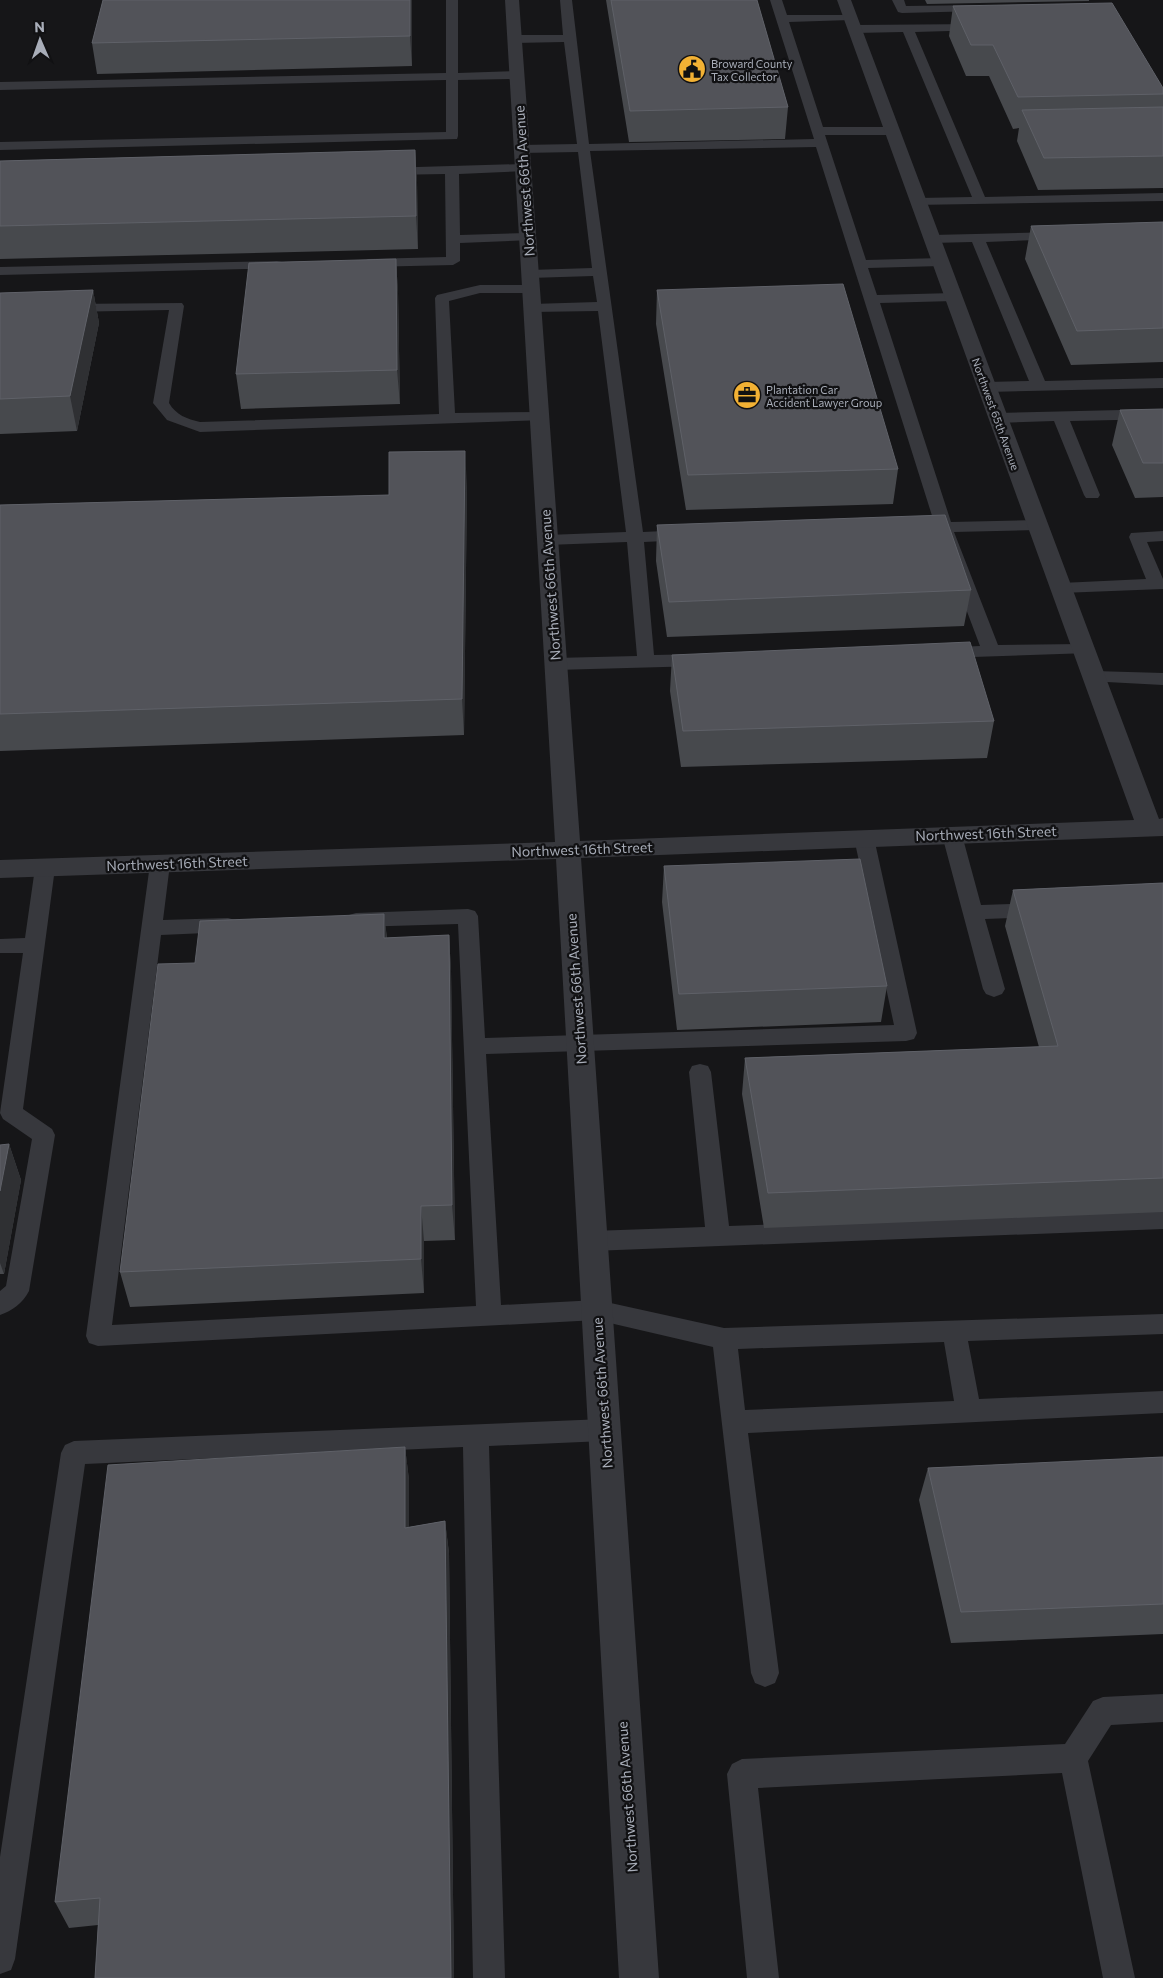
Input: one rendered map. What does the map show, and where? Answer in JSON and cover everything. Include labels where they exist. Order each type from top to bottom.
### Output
[{"type":"street","name":"Northwest 66th Avenue","points":[[512,0],[639,1978]]},
{"type":"street","name":"Northwest 65th Avenue","points":[[850,16],[1083,649],[1156,827]]},
{"type":"street","name":"Northwest 16th Street","points":[[0,869],[568,850],[1156,827]]},
{"type":"lane","points":[[0,146],[452,136],[452,0]]},
{"type":"lane","points":[[566,0],[569,38],[635,537],[646,661]]},
{"type":"lane","points":[[776,0],[944,527],[991,650]]},
{"type":"lane","points":[[898,0],[902,10],[989,8]]},
{"type":"lane","points":[[782,19],[850,16],[908,29],[994,28]]},
{"type":"lane","points":[[908,29],[980,201]]},
{"type":"lane","points":[[514,39],[569,38]]},
{"type":"lane","points":[[0,86],[517,75]]},
{"type":"lane","points":[[373,172],[452,170],[584,148],[820,137],[892,131]]},
{"type":"lane","points":[[354,263],[453,261],[452,170]]},
{"type":"lane","points":[[919,202],[1163,197]]},
{"type":"lane","points":[[932,239],[1075,236]]},
{"type":"lane","points":[[453,239],[527,237]]},
{"type":"lane","points":[[978,238],[1039,386]]},
{"type":"lane","points":[[860,264],[941,262]]},
{"type":"lane","points":[[0,271],[295,265]]},
{"type":"lane","points":[[531,290],[600,272]]},
{"type":"lane","points":[[447,418],[442,298],[480,289],[531,290],[604,306]]},
{"type":"lane","points":[[872,299],[954,297]]},
{"type":"lane","points":[[49,309],[177,306],[161,403],[166,414],[180,422],[200,426],[539,416]]},
{"type":"lane","points":[[987,387],[1163,383]]},
{"type":"lane","points":[[998,418],[1163,414]]},
{"type":"lane","points":[[1060,416],[1092,495]]},
{"type":"lane","points":[[914,528],[1037,524]]},
{"type":"lane","points":[[547,540],[704,535]]},
{"type":"lane","points":[[1061,588],[1160,584],[1136,537],[1163,536]]},
{"type":"lane","points":[[932,652],[1083,649]]},
{"type":"lane","points":[[555,664],[715,659]]},
{"type":"lane","points":[[1094,678],[1163,678]]},
{"type":"lane","points":[[952,835],[994,989]]},
{"type":"lane","points":[[475,1046],[906,1033],[864,838]]},
{"type":"lane","points":[[160,864],[98,1336],[597,1310],[724,1339],[1163,1324]]},
{"type":"lane","points":[[0,1305],[17,1290],[44,1135],[11,1113],[45,868]]},
{"type":"lane","points":[[973,912],[1058,909]]},
{"type":"lane","points":[[340,921],[468,916],[489,1316]]},
{"type":"lane","points":[[152,928],[251,924]]},
{"type":"lane","points":[[0,946],[34,945]]},
{"type":"lane","points":[[700,1072],[718,1236]]},
{"type":"lane","points":[[592,1241],[1163,1219]]},
{"type":"lane","points":[[954,1331],[970,1411]]},
{"type":"lane","points":[[724,1339],[765,1673]]},
{"type":"lane","points":[[734,1422],[1163,1402]]},
{"type":"lane","points":[[0,1959],[74,1452],[604,1430]]},
{"type":"lane","points":[[476,1436],[489,1978]]},
{"type":"lane","points":[[1119,1978],[1073,1758],[1103,1711],[1163,1708]]},
{"type":"lane","points":[[763,1978],[742,1774],[1073,1758]]},
{"type":"building","points":[[103,0],[410,0],[410,36],[92,43]]},
{"type":"building","name":"Broward County Tax Collector","points":[[611,0],[757,0],[788,107],[630,111]]},
{"type":"building","points":[[1112,3],[1163,88],[1163,94],[1018,97],[993,45],[971,45],[953,6]]},
{"type":"building","points":[[1163,107],[1163,156],[1044,158],[1022,110]]},
{"type":"building","points":[[415,150],[416,216],[0,226],[0,161]]},
{"type":"building","points":[[1163,222],[1163,328],[1077,331],[1031,226]]},
{"type":"building","points":[[396,259],[397,370],[236,374],[249,263]]},
{"type":"building","points":[[843,284],[898,469],[688,475],[657,290]]},
{"type":"building","points":[[93,290],[70,396],[0,399],[0,293]]},
{"type":"building","points":[[1163,409],[1163,463],[1143,463],[1120,410]]},
{"type":"building","points":[[465,451],[462,699],[0,714],[0,505],[389,495],[389,452]]},
{"type":"building","points":[[945,515],[971,590],[669,602],[657,525]]},
{"type":"building","points":[[970,642],[994,721],[683,731],[672,655]]},
{"type":"building","points":[[860,859],[887,986],[679,994],[664,866]]},
{"type":"building","points":[[1163,883],[1163,1178],[768,1193],[745,1058],[1058,1046],[1013,890]]},
{"type":"building","points":[[384,914],[384,938],[449,935],[452,1205],[421,1206],[421,1259],[120,1272],[158,964],[195,963],[200,921]]},
{"type":"building","points":[[9,1144],[0,1191],[0,1145]]},
{"type":"building","points":[[405,1447],[405,1528],[445,1521],[451,1978],[95,1978],[100,1898],[55,1902],[108,1465]]},
{"type":"building","points":[[1163,1457],[1163,1604],[961,1612],[928,1468]]},
{"type":"place","name":"Broward County Tax Collector","points":[[692,69]]},
{"type":"place","name":"Plantation Car Accident Lawyer Group","points":[[747,395]]}]
